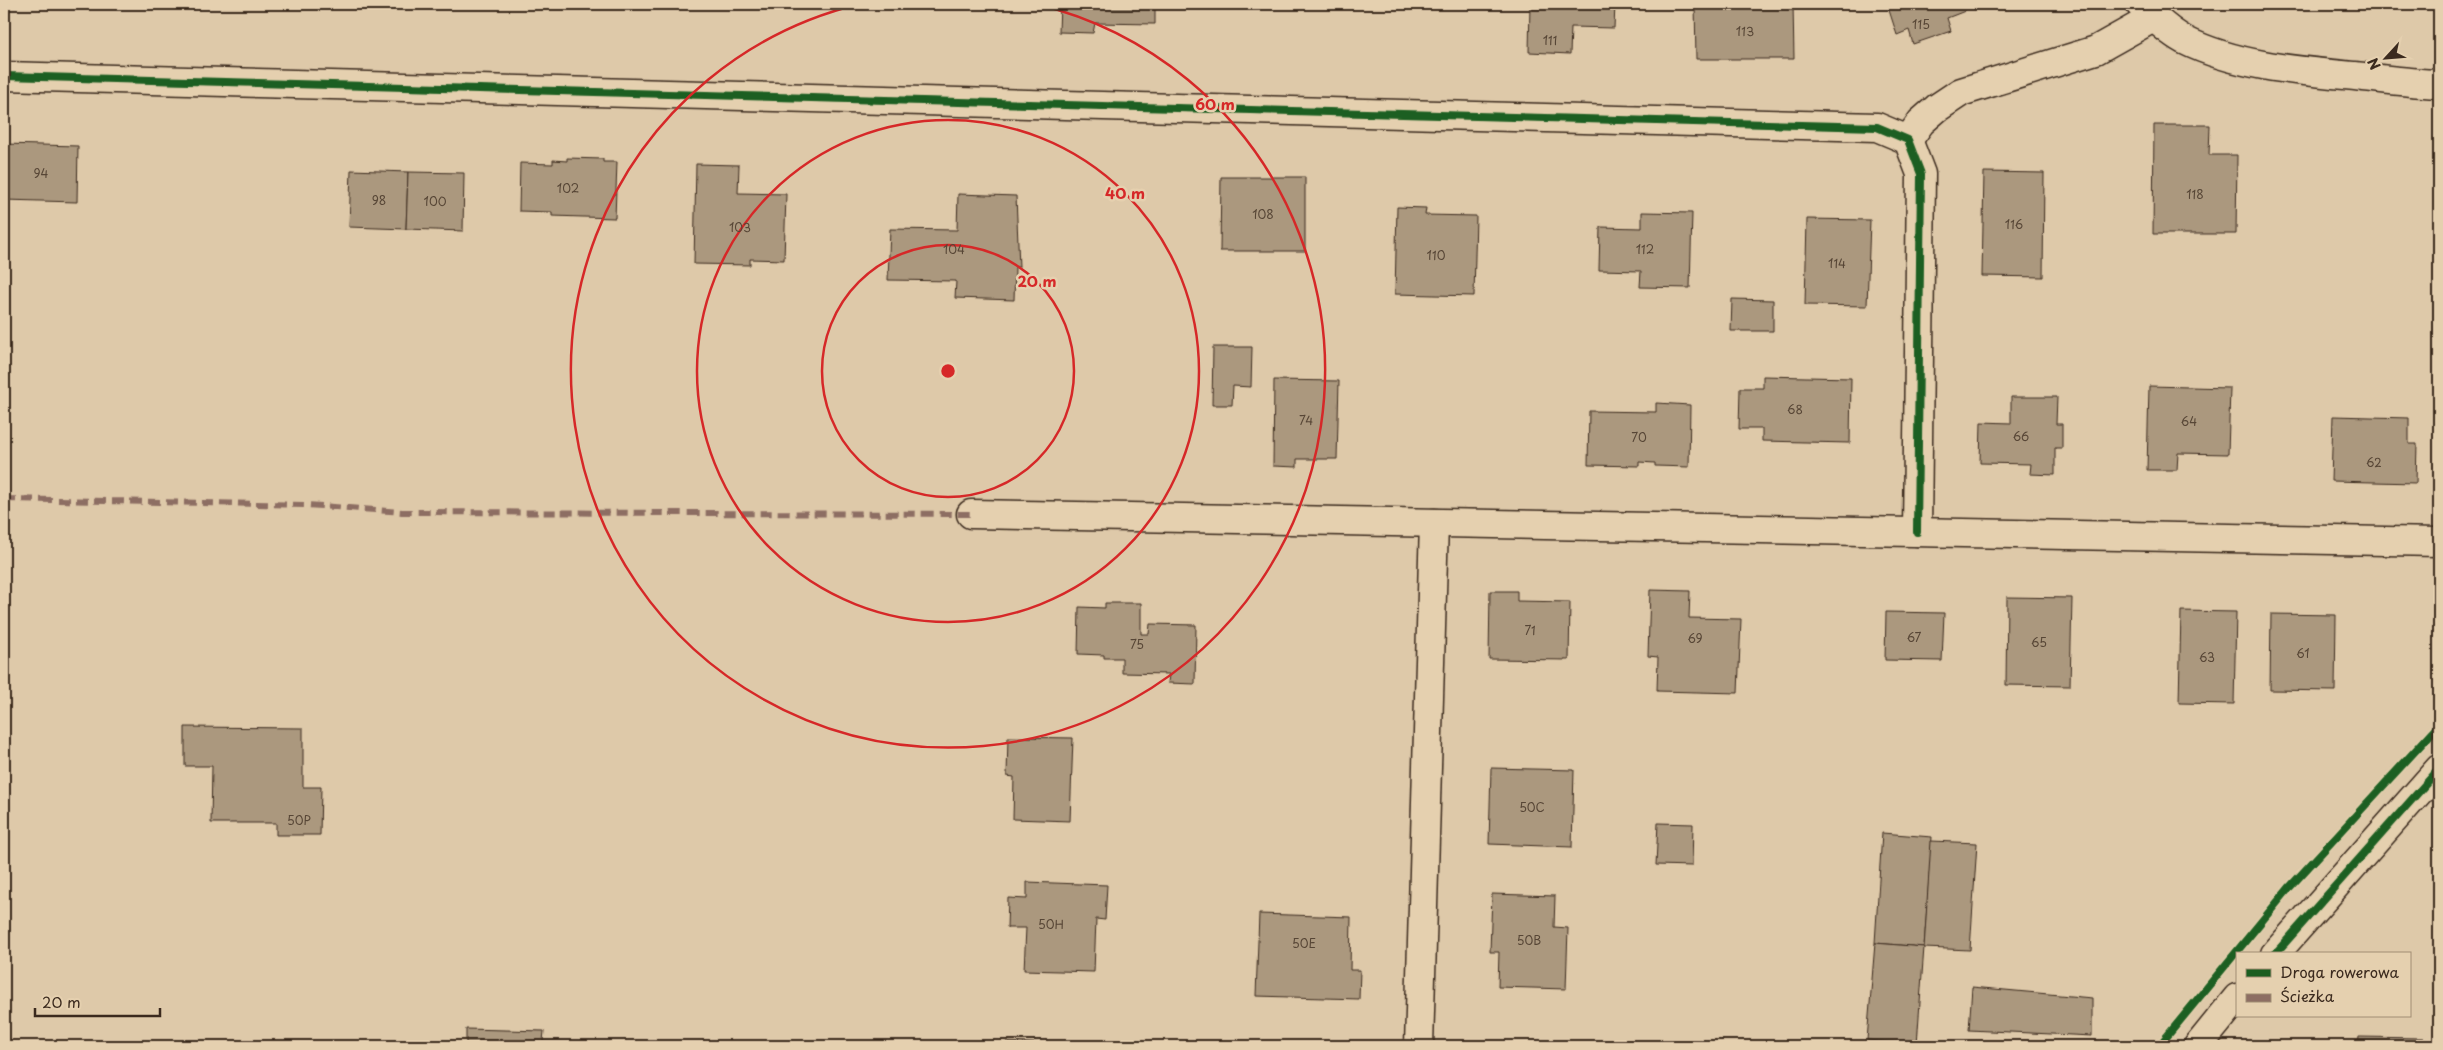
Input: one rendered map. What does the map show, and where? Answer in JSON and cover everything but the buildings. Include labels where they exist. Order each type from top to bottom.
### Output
[{"type":"street","points":[[1908,140],[1921,122],[1937,108],[1961,92],[2096,50],[2147,11],[2191,43],[2256,64],[2319,73],[2439,84]]},
{"type":"street","points":[[4,76],[1839,124],[1877,127],[1908,140],[1921,174],[1917,532]]},
{"type":"street","points":[[971,514],[2439,542]]},
{"type":"street","points":[[1419,1046],[1434,523]]},
{"type":"street","points":[[2277,952],[2439,769]]},
{"type":"street","points":[[2198,1046],[2236,999]]},
{"type":"marked path","points":[[4,499],[308,505],[402,512],[971,514]]},
{"type":"cycle path","points":[[4,76],[1877,127],[1908,140],[1921,174],[1917,532]]},
{"type":"cycle path","points":[[2236,952],[2289,888],[2439,725]]},
{"type":"cycle path","points":[[2277,952],[2439,769]]},
{"type":"cycle path","points":[[2159,1046],[2236,952]]}]
